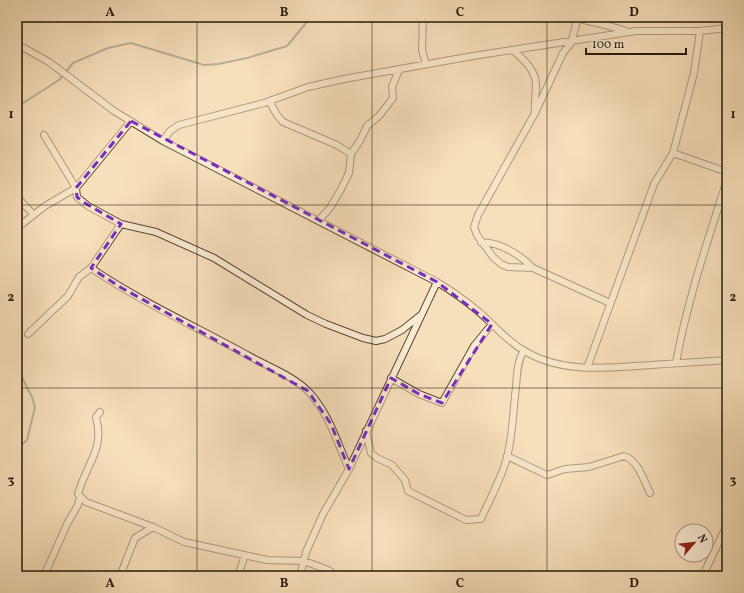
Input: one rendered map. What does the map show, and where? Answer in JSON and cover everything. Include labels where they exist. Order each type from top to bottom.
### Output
[{"type":"street","points":[[423,17],[422,50],[426,64]]},
{"type":"street","points":[[610,303],[533,268],[523,266],[508,267],[493,257],[481,242],[474,227],[478,215],[535,113],[564,53],[571,43],[578,18],[595,24],[617,27],[629,33]]},
{"type":"street","points":[[163,141],[170,131],[179,125],[269,102],[308,87],[344,79],[426,64],[629,33],[700,31],[727,28]]},
{"type":"street","points":[[587,368],[654,184],[673,153],[694,73],[700,31]]},
{"type":"street","points":[[17,44],[49,62],[114,111],[163,141],[437,282],[459,296],[492,324],[508,340],[524,351],[551,363],[587,368],[727,360]]},
{"type":"street","points":[[513,50],[524,60],[535,78],[533,105],[535,113]]},
{"type":"street","points":[[326,224],[330,208],[349,172],[352,154],[367,126],[379,116],[392,98],[392,87],[399,70]]},
{"type":"street","points":[[269,102],[283,122],[337,145],[352,154]]},
{"type":"street","points":[[17,228],[33,214],[76,188],[131,122]]},
{"type":"street","points":[[44,135],[76,188],[76,197],[83,202],[121,224],[156,232],[214,258],[307,315],[326,324],[363,338],[376,341],[385,339],[402,330],[422,314]]},
{"type":"street","points":[[673,153],[727,172]]},
{"type":"street","points":[[676,363],[682,330],[693,289],[727,180]]},
{"type":"street","points":[[17,197],[33,214]]},
{"type":"street","points":[[319,220],[330,208]]},
{"type":"street","points":[[28,334],[68,296],[78,277],[91,268],[121,224]]},
{"type":"street","points":[[481,242],[503,247],[527,262],[533,268]]},
{"type":"street","points":[[91,268],[120,287],[238,349],[299,384],[308,391],[331,424],[349,469]]},
{"type":"street","points":[[300,576],[306,552],[323,514],[349,469],[437,282]]},
{"type":"street","points":[[391,378],[419,394],[442,403],[474,346],[492,324]]},
{"type":"street","points":[[366,431],[371,453],[392,466],[404,480],[408,491],[466,520],[481,519],[498,483],[507,456],[513,422],[513,405],[518,369],[524,351]]},
{"type":"street","points":[[44,576],[57,544],[78,505],[80,498],[78,494],[82,477],[93,459],[99,442],[96,417],[100,412]]},
{"type":"street","points":[[507,456],[547,475],[565,469],[589,467],[624,456],[636,464],[650,493]]},
{"type":"street","points":[[80,498],[86,502],[153,528],[184,542],[273,561],[304,561],[328,570],[337,576]]},
{"type":"street","points":[[78,505],[86,502]]},
{"type":"street","points":[[706,569],[727,525]]},
{"type":"street","points":[[120,576],[135,538],[153,528]]},
{"type":"street","points":[[720,541],[727,543]]},
{"type":"street","points":[[238,576],[245,555]]},
{"type":"highlighted area","points":[[131,121],[437,282],[492,324],[442,403],[419,394],[391,378],[349,469],[331,424],[308,391],[120,287],[91,268],[121,224],[83,202],[77,197],[76,188]]},
{"type":"waterway","points":[[17,107],[59,80],[73,63],[108,48],[131,43],[204,65],[218,64],[247,58],[287,46],[311,17]]},
{"type":"waterway","points":[[17,368],[32,397],[35,407],[27,440],[21,445],[17,453]]}]
